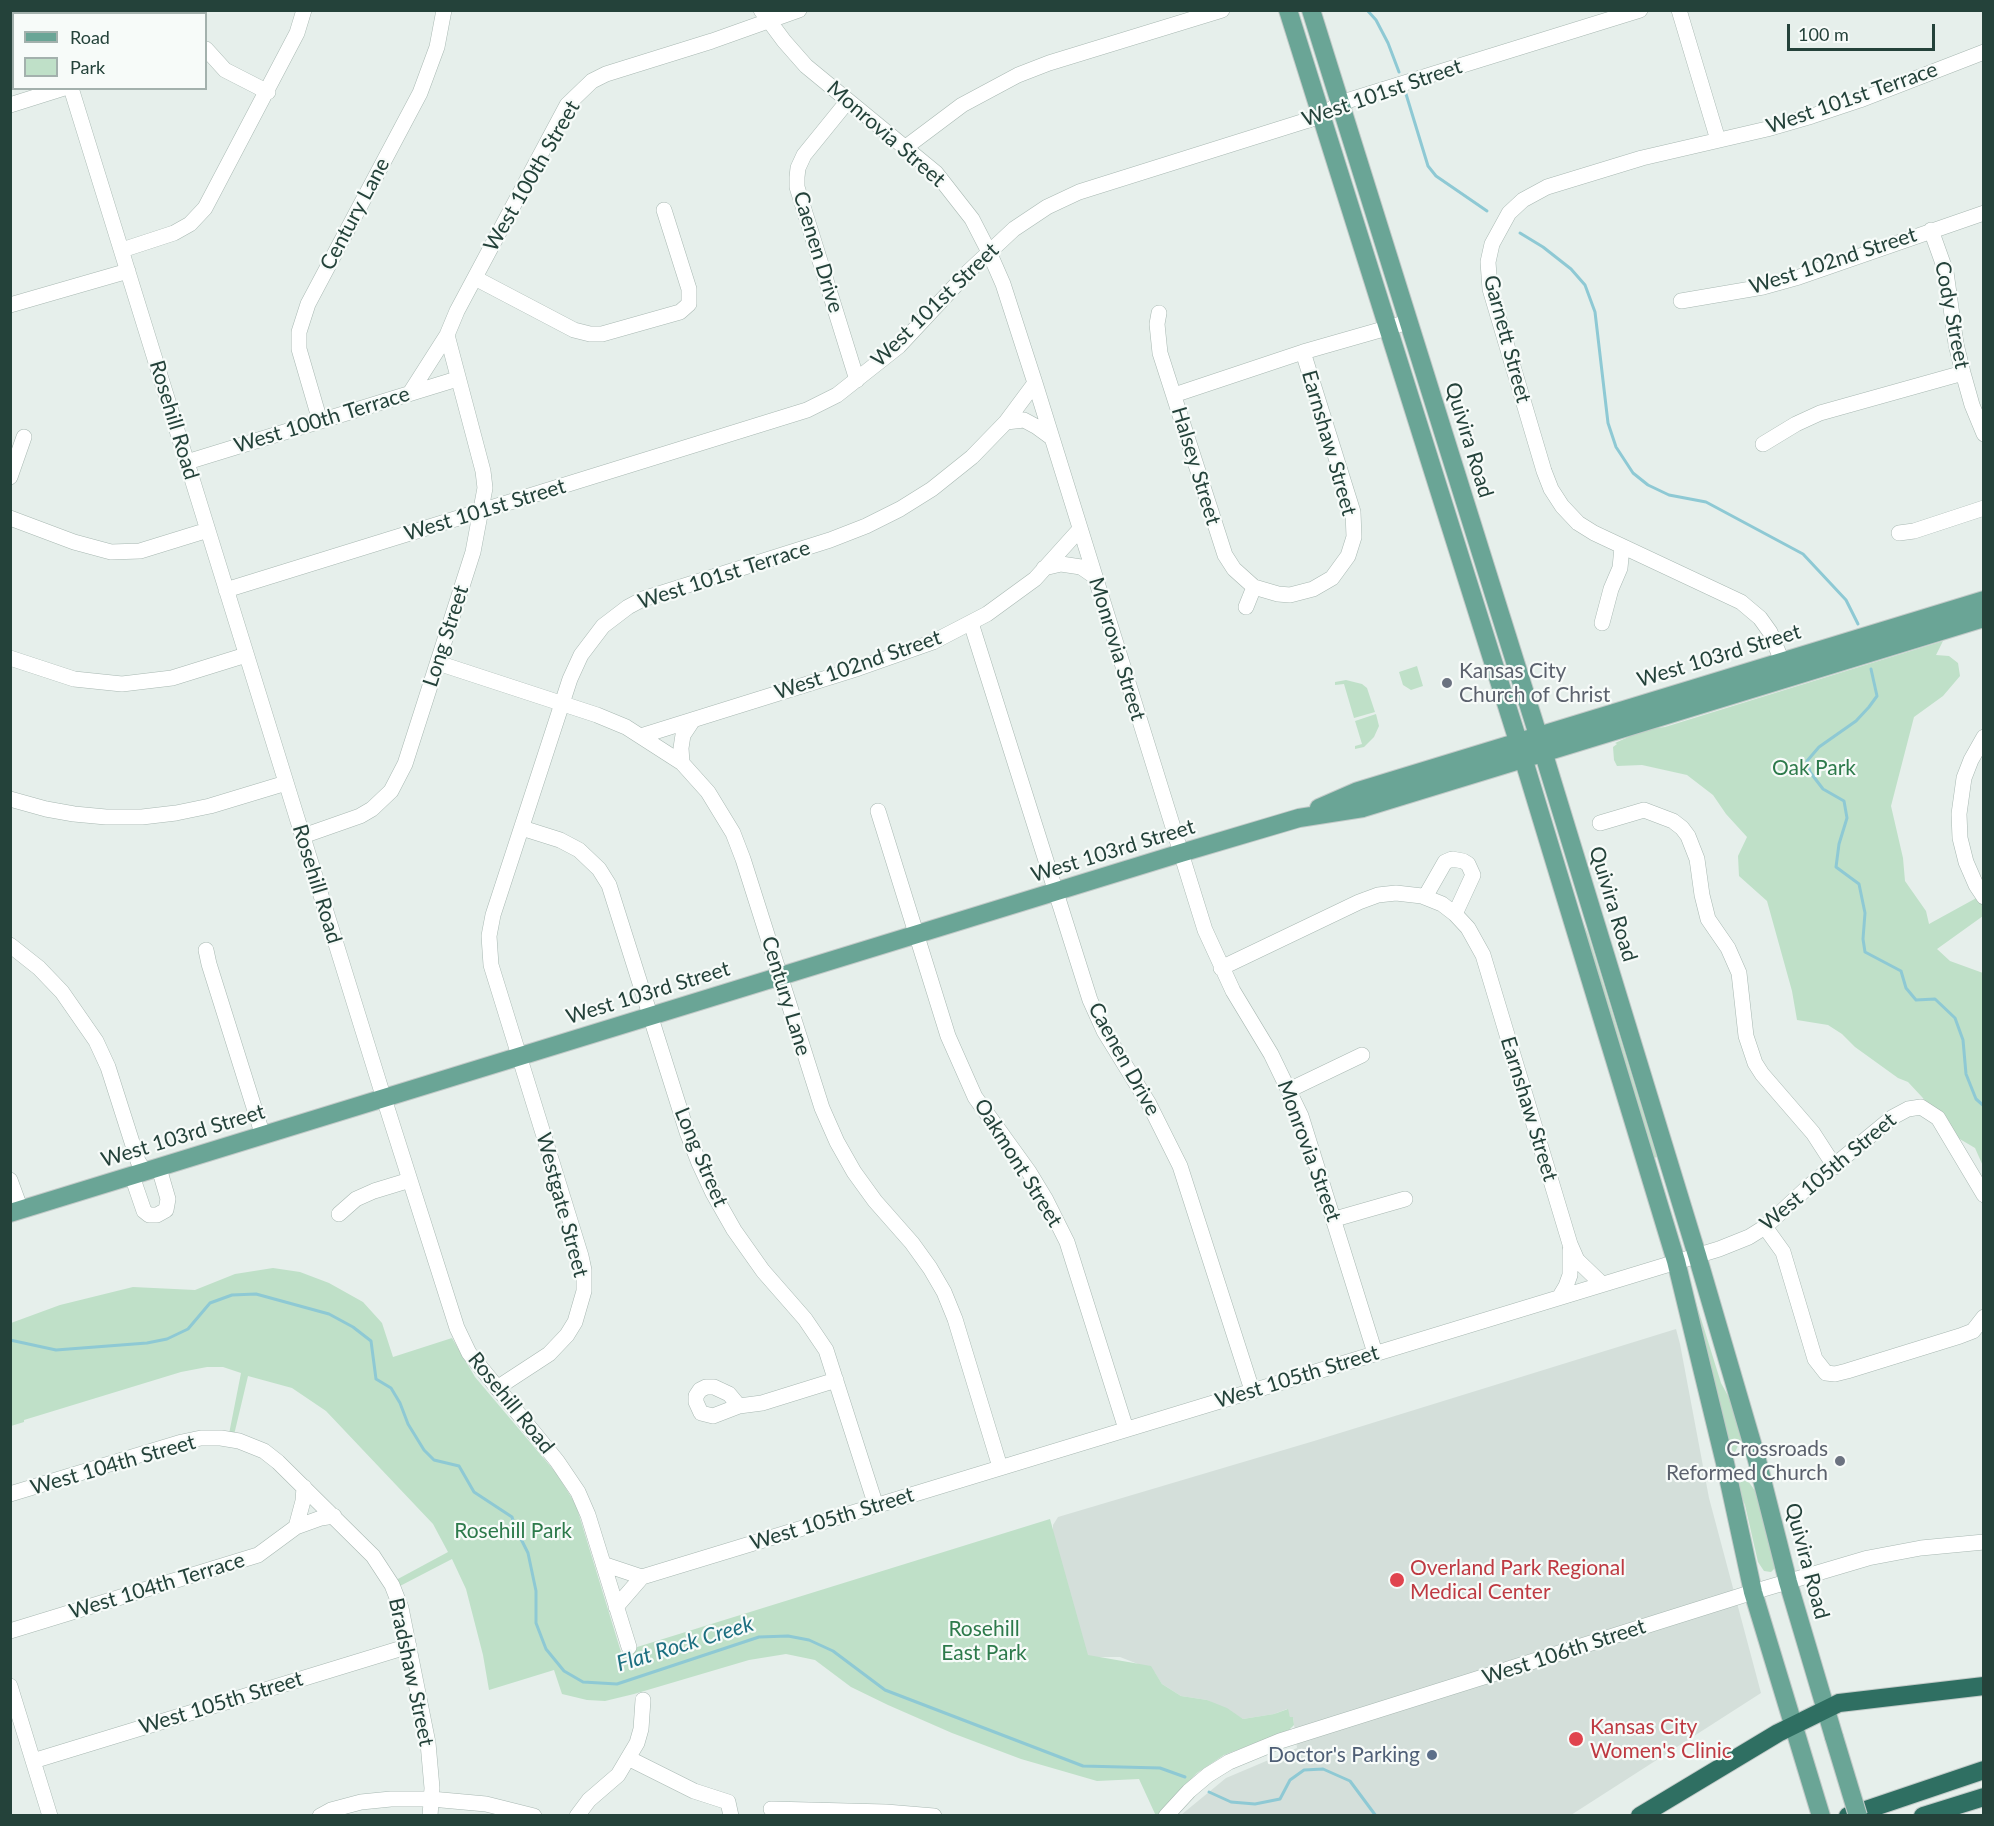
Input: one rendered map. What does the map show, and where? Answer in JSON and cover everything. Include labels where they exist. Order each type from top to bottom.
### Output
[{"type":"highway","points":[[1640,1815],[1793,1726],[1839,1703],[1983,1686]]},
{"type":"highway","points":[[1848,1815],[1983,1770]]},
{"type":"highway","points":[[1923,1815],[1983,1797]]},
{"type":"main road","name":"Quivira Road","points":[[1288,10],[1518,741],[1676,1261],[1725,1463],[1753,1592],[1821,1815]]},
{"type":"main road","name":"Quivira Road","points":[[1311,10],[1538,735],[1697,1255],[1757,1460],[1788,1582],[1858,1815]]},
{"type":"main road","name":"West 103rd Street","points":[[1299,818],[1358,791],[1983,600]]},
{"type":"main road","name":"West 103rd Street","points":[[16,1211],[1181,853],[1299,818],[1363,808],[1983,618]]},
{"type":"street","points":[[122,250],[174,233],[189,224],[205,208],[268,92],[297,33],[304,10]]},
{"type":"street","name":"Century Lane","points":[[320,421],[299,349],[299,332],[308,304],[420,93],[437,47],[444,10]]},
{"type":"street","name":"West 100th Street","points":[[410,393],[447,335],[457,311],[567,105],[592,81],[606,74],[765,16],[799,10]]},
{"type":"street","points":[[906,147],[962,105],[1018,75],[1049,63],[1222,10]]},
{"type":"street","name":"West 101st Street","points":[[226,590],[807,410],[837,395],[899,346],[989,252],[1025,221],[1047,207],[1079,192],[1321,116],[1340,103],[1640,10]]},
{"type":"street","points":[[1679,10],[1718,140]]},
{"type":"street","name":"Monrovia Street","points":[[765,16],[806,66],[936,173],[972,219],[989,252],[1003,284],[1035,383],[1205,930],[1233,991],[1271,1054],[1289,1090],[1313,1149],[1375,1353]]},
{"type":"street","points":[[207,50],[225,70],[268,92]]},
{"type":"street","name":"West 101st Terrace","points":[[1718,140],[1822,113],[1983,52]]},
{"type":"street","points":[[10,105],[58,90]]},
{"type":"street","name":"Rosehill Road","points":[[72,90],[457,1328],[469,1353],[562,1467],[578,1492],[588,1515],[629,1647]]},
{"type":"street","name":"Caenen Drive","points":[[848,102],[804,154],[797,177],[803,207],[857,380]]},
{"type":"street","name":"Garnett Street","points":[[1718,140],[1642,158],[1539,190],[1523,200],[1509,213],[1492,244],[1488,262],[1490,289],[1551,489],[1562,506],[1578,523],[1622,547],[1742,602],[1760,618],[1770,633],[1788,678]]},
{"type":"street","points":[[475,278],[574,330],[590,334],[603,334],[680,312],[689,304],[689,289],[664,210]]},
{"type":"street","name":"West 102nd Street","points":[[1681,301],[1799,277],[1983,213]]},
{"type":"street","name":"Cody Street","points":[[1931,230],[1946,272],[1956,344],[1963,373],[1983,434]]},
{"type":"street","points":[[10,304],[128,271]]},
{"type":"street","name":"Halsey Street","points":[[1159,313],[1157,339],[1219,540],[1234,569],[1254,587]]},
{"type":"street","points":[[1174,395],[1303,352],[1408,322]]},
{"type":"street","points":[[447,335],[457,379]]},
{"type":"street","name":"Earnshaw Street","points":[[1254,587],[1267,592],[1290,595],[1313,590],[1332,578],[1342,566],[1354,537],[1353,512],[1303,352]]},
{"type":"street","points":[[1763,444],[1796,424],[1820,413],[1963,373]]},
{"type":"street","name":"West 100th Terrace","points":[[187,462],[457,379]]},
{"type":"street","name":"Long Street","points":[[303,836],[360,816],[372,809],[391,791],[405,764],[473,552],[481,511],[484,488],[483,471],[457,379]]},
{"type":"street","name":"West 101st Terrace","points":[[519,1057],[491,965],[489,936],[570,679],[587,645],[603,626],[627,607],[661,592],[830,540],[900,509],[953,473],[972,457],[1006,422],[1035,383]]},
{"type":"street","points":[[1006,422],[1024,420],[1052,438]]},
{"type":"street","points":[[10,477],[24,437]]},
{"type":"street","points":[[1899,533],[1914,531],[1983,507]]},
{"type":"street","points":[[10,518],[74,542],[111,552],[140,551],[208,530]]},
{"type":"street","name":"West 102nd Street","points":[[641,736],[906,653],[933,642],[971,623],[1035,579],[1080,529]]},
{"type":"street","points":[[1602,623],[1611,589],[1620,568],[1622,547]]},
{"type":"street","points":[[1044,568],[1061,564],[1081,567],[1094,576]]},
{"type":"street","points":[[1246,607],[1254,587]]},
{"type":"street","name":"Caenen Drive","points":[[971,623],[1081,975],[1104,1031],[1154,1113],[1180,1166],[1252,1390]]},
{"type":"street","points":[[10,658],[74,679],[122,684],[172,678],[246,655]]},
{"type":"street","name":"Century Lane","points":[[438,663],[626,726],[682,763],[708,792],[733,833],[743,859],[822,1108],[854,1172],[875,1201],[912,1243],[944,1292],[955,1318],[1000,1467]]},
{"type":"street","points":[[682,763],[683,735],[693,720]]},
{"type":"street","points":[[1983,737],[1964,778],[1959,814],[1960,838],[1966,862],[1983,897]]},
{"type":"street","points":[[10,799],[74,814],[142,817],[210,806],[286,783]]},
{"type":"street","points":[[1600,823],[1644,810],[1673,821],[1688,836],[1697,859],[1708,919],[1728,948],[1739,973],[1746,1036],[1755,1063],[1813,1133],[1835,1167]]},
{"type":"street","name":"Oakmont Street","points":[[878,811],[948,1036],[960,1066],[981,1106],[1029,1172],[1046,1200],[1066,1242],[1126,1429]]},
{"type":"street","name":"Long Street","points":[[522,828],[560,840],[579,850],[604,877],[615,901],[687,1131],[713,1193],[734,1230],[763,1271],[821,1341],[836,1380],[876,1506]]},
{"type":"street","points":[[1221,968],[1378,895],[1396,893],[1425,897],[1442,904],[1455,914],[1473,875],[1468,864],[1452,859],[1445,862],[1425,897]]},
{"type":"street","name":"Earnshaw Street","points":[[1455,914],[1468,928],[1478,945],[1570,1244],[1577,1260],[1601,1283]]},
{"type":"street","points":[[10,945],[39,968],[62,992],[96,1041],[108,1067],[138,1161],[145,1172]]},
{"type":"street","points":[[206,950],[263,1136]]},
{"type":"street","points":[[1289,1090],[1362,1055]]},
{"type":"street","name":"Westgate Street","points":[[497,1388],[549,1354],[567,1335],[575,1322],[584,1291],[581,1256],[519,1057]]},
{"type":"street","name":"West 105th Street","points":[[642,1577],[1697,1255],[1749,1237],[1765,1227],[1808,1187],[1893,1117],[1914,1107],[1928,1110],[1938,1118],[1983,1195]]},
{"type":"street","points":[[10,1180],[16,1211]]},
{"type":"street","points":[[339,1214],[356,1199],[410,1180]]},
{"type":"street","points":[[1335,1219],[1405,1199]]},
{"type":"street","points":[[1765,1227],[1783,1251],[1815,1359],[1826,1373],[1847,1371],[1960,1336],[1972,1331],[1981,1321]]},
{"type":"street","name":"Earnshaw Street","points":[[1560,1296],[1570,1275],[1570,1244]]},
{"type":"street","points":[[739,1406],[762,1403],[836,1380]]},
{"type":"street","name":"West 104th Street","points":[[10,1494],[201,1438],[231,1438],[250,1445]]},
{"type":"street","name":"Bradshaw Street","points":[[250,1445],[264,1451],[278,1462],[373,1556],[387,1576],[401,1608],[428,1743],[431,1764],[430,1815]]},
{"type":"street","points":[[296,1527],[304,1487]]},
{"type":"street","name":"West 104th Terrace","points":[[10,1631],[258,1555],[296,1527],[334,1516]]},
{"type":"street","name":"West 106th Street","points":[[1166,1815],[1208,1775],[1228,1762],[1253,1751],[1753,1592],[1887,1554],[1983,1542]]},
{"type":"street","points":[[603,1564],[642,1577],[616,1607]]},
{"type":"street","name":"West 105th Street","points":[[33,1761],[409,1646]]},
{"type":"street","points":[[10,1686],[50,1815]]},
{"type":"street","points":[[577,1815],[589,1800],[618,1775],[637,1743],[641,1729],[643,1700]]},
{"type":"street","points":[[628,1758],[729,1809]]},
{"type":"street","points":[[320,1815],[361,1802],[391,1799],[431,1799],[486,1804],[534,1815]]},
{"type":"street","points":[[771,1809],[934,1815]]},
{"type":"shaded area","name":"Overland Park Regional Medical Center","points":[[1676,1329],[1709,1498],[1761,1693],[1571,1815],[1181,1815],[1226,1778],[1297,1748],[1293,1717],[1290,1717],[1287,1709],[1274,1714],[1243,1719],[1207,1700],[1181,1696],[1162,1684],[1155,1673],[1143,1666],[1120,1657],[1086,1657],[1053,1537],[1053,1525],[1058,1517]]},
{"type":"green space","name":"Oak Park","points":[[1943,641],[1936,655],[1949,656],[1958,663],[1960,676],[1943,696],[1914,717],[1891,806],[1903,858],[1905,881],[1926,911],[1929,924],[1980,896],[1983,901],[1983,916],[1937,949],[1950,961],[1983,973],[1983,1166],[1975,1148],[1953,1135],[1908,1082],[1898,1078],[1828,1025],[1797,1020],[1792,991],[1767,901],[1739,876],[1738,856],[1747,837],[1726,814],[1713,795],[1687,775],[1642,765],[1617,766],[1613,747],[1617,744],[1615,743],[1644,730],[1665,727]]},
{"type":"green space","points":[[1417,666],[1423,686],[1411,690],[1403,685],[1399,672]]},
{"type":"green space","points":[[1346,680],[1362,684],[1367,688],[1375,712],[1354,718],[1344,684],[1335,685],[1335,682]]},
{"type":"green space","points":[[1376,714],[1379,726],[1374,737],[1364,747],[1355,749],[1355,746],[1362,744],[1355,721]]},
{"type":"green space","points":[[1580,915],[1588,934],[1657,1157],[1654,1158],[1650,1149]]},
{"type":"green space","points":[[273,1268],[300,1272],[329,1283],[363,1302],[382,1323],[393,1357],[452,1338],[475,1377],[557,1474],[576,1505],[621,1652],[1050,1519],[1088,1655],[1151,1666],[1162,1684],[1181,1696],[1207,1700],[1227,1708],[1243,1719],[1274,1714],[1288,1709],[1290,1717],[1293,1717],[1294,1725],[1289,1730],[1224,1755],[1197,1773],[1156,1816],[1139,1779],[1097,1781],[1021,1759],[952,1733],[888,1705],[851,1687],[815,1660],[786,1654],[749,1660],[605,1701],[587,1700],[562,1694],[554,1670],[489,1690],[483,1655],[466,1589],[452,1559],[400,1586],[396,1580],[448,1552],[433,1524],[326,1411],[292,1388],[248,1376],[234,1435],[229,1434],[241,1373],[223,1367],[207,1367],[181,1372],[11,1426],[11,1323],[60,1305],[133,1287],[195,1290],[235,1274]]},
{"type":"green space","points":[[1693,1293],[1721,1383],[1733,1405],[1742,1438],[1735,1452],[1731,1451]]},
{"type":"green space","points":[[1741,1476],[1756,1492],[1776,1567],[1771,1572],[1764,1571],[1758,1562],[1745,1505],[1738,1490],[1736,1477]]},
{"type":"waterway","points":[[1367,10],[1376,20],[1388,43],[1399,72]]},
{"type":"waterway","points":[[1406,94],[1428,166],[1436,176],[1487,211]]},
{"type":"waterway","points":[[1520,233],[1543,247],[1571,269],[1585,285],[1595,312],[1608,423],[1616,447],[1633,473],[1648,485],[1669,495],[1706,502],[1803,554],[1846,600],[1858,624]]},
{"type":"waterway","points":[[1871,669],[1877,696],[1856,721],[1819,747],[1807,761],[1810,772],[1823,789],[1844,801],[1847,818],[1839,844],[1836,867],[1859,884],[1865,913],[1863,939],[1865,952],[1901,971],[1906,988],[1916,1000],[1935,999],[1955,1018],[1963,1040],[1966,1074],[1976,1099],[1984,1106]]},
{"type":"waterway","name":"Flat Rock Creek","points":[[10,1340],[56,1350],[147,1343],[167,1339],[188,1329],[210,1303],[232,1295],[256,1294],[329,1314],[353,1327],[371,1341],[376,1379],[391,1388],[408,1424],[424,1450],[434,1460],[459,1466],[474,1492],[512,1517],[528,1553],[536,1591],[536,1623],[546,1649],[564,1671],[583,1682],[617,1684],[759,1637],[788,1636],[809,1640],[833,1651],[885,1690],[1083,1766],[1160,1768],[1185,1777]]},
{"type":"waterway","name":"Flat Rock Creek","points":[[1209,1792],[1231,1802],[1255,1804],[1280,1799],[1290,1780],[1304,1770],[1323,1769],[1350,1781],[1376,1816]]},
{"type":"place","name":"Kansas City Church of Christ","points":[[1447,683]]},
{"type":"place","name":"Crossroads Reformed Church","points":[[1840,1461]]},
{"type":"place","name":"Overland Park Regional Medical Center","points":[[1397,1580]]},
{"type":"place","name":"Kansas City Women's Clinic","points":[[1576,1739]]},
{"type":"place","name":"Doctor's Parking","points":[[1432,1755]]},
{"type":"park label","name":"Rosehill Park","points":[[513,1531]]},
{"type":"park label","name":"Rosehill East Park","points":[[984,1641]]}]
